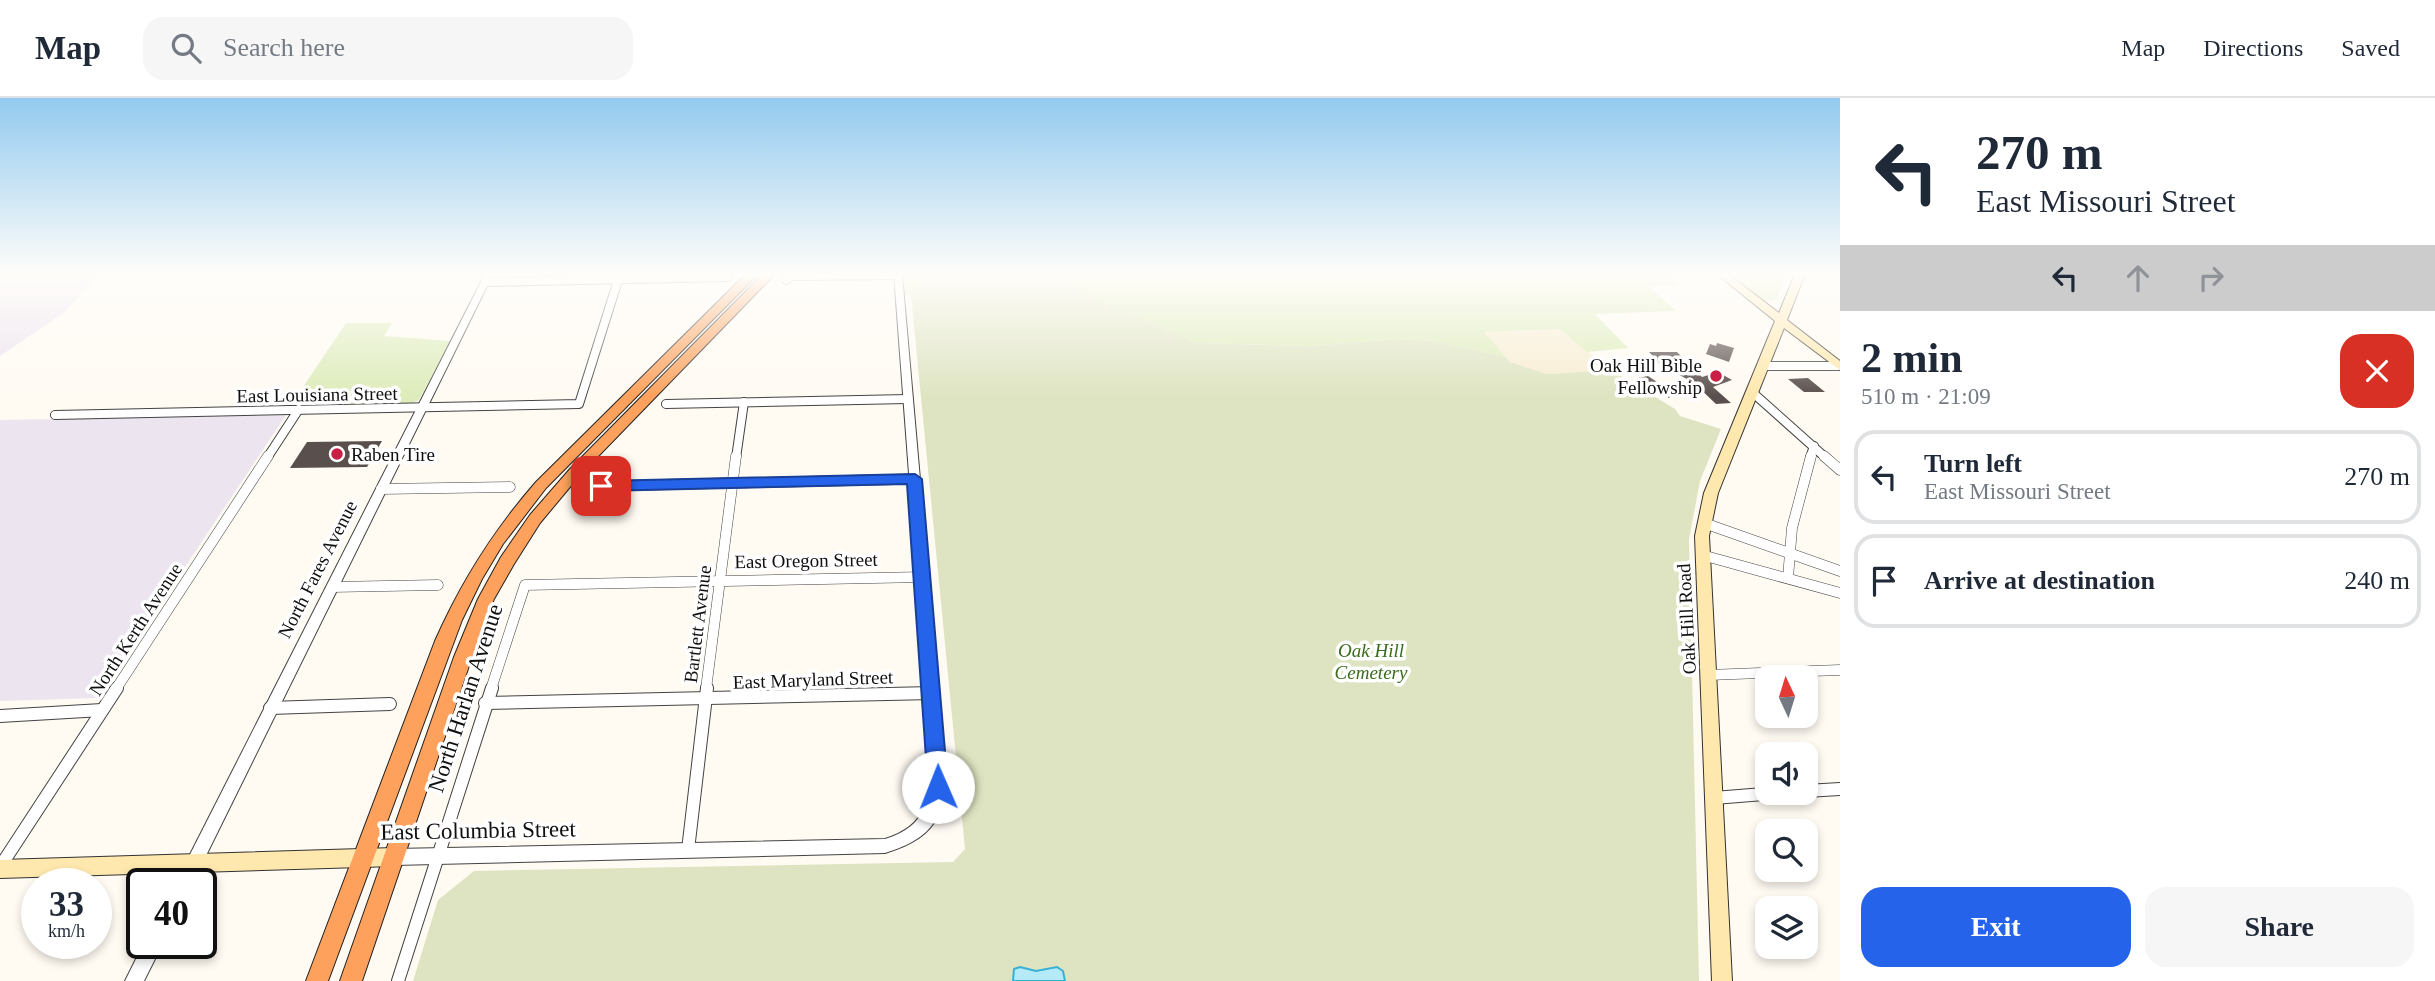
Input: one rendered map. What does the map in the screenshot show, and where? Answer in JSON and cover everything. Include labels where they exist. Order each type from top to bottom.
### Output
[{"type":"highway","points":[[317,981],[453,618],[492,547],[541,485],[711,315]]},
{"type":"highway","points":[[351,981],[475,623],[496,581],[521,539],[575,472],[729,315]]},
{"type":"main road","points":[[1774,315],[1839,366]]},
{"type":"main road","name":"Oak Hill Road","points":[[1722,981],[1702,555],[1704,523],[1711,494],[1783,315]]},
{"type":"main road","name":"East Columbia Street","points":[[0,868],[394,857]]},
{"type":"street","name":"North Fares Avenue","points":[[191,868],[468,315]]},
{"type":"street","name":"East Louisiana Street","points":[[55,415],[579,404],[608,315]]},
{"type":"street","points":[[901,315],[933,693]]},
{"type":"street","points":[[1763,366],[1839,366]]},
{"type":"street","points":[[1752,392],[1840,470]]},
{"type":"street","points":[[666,404],[908,399]]},
{"type":"street","name":"Bartlett Avenue","points":[[688,850],[719,579],[744,402]]},
{"type":"street","name":"North Kerth Avenue","points":[[0,868],[299,409]]},
{"type":"street","points":[[1788,578],[1787,552],[1798,497],[1814,446]]},
{"type":"street","points":[[601,486],[915,479]]},
{"type":"street","points":[[381,489],[510,487]]},
{"type":"street","points":[[1704,523],[1840,571]]},
{"type":"street","points":[[1702,555],[1840,593]]},
{"type":"street","name":"East Oregon Street","points":[[523,588],[528,584],[540,583],[923,577]]},
{"type":"street","points":[[332,587],[438,585]]},
{"type":"street","name":"North Harlan Avenue","points":[[398,981],[523,588]]},
{"type":"street","points":[[1708,675],[1840,670]]},
{"type":"street","name":"East Columbia Street","points":[[394,857],[885,846],[905,841],[929,819],[936,801],[938,772],[933,693]]},
{"type":"street","name":"East Maryland Street","points":[[485,703],[933,693]]},
{"type":"street","points":[[270,708],[390,704]]},
{"type":"street","points":[[0,716],[102,710]]},
{"type":"street","points":[[1818,790],[1840,789]]},
{"type":"street","points":[[1714,798],[1755,795]]},
{"type":"street","points":[[134,981],[146,959]]},
{"type":"shaded area","points":[[0,315],[60,315],[0,356]]},
{"type":"shaded area","points":[[1560,329],[1611,370],[1547,374],[1510,362],[1483,332]]},
{"type":"shaded area","points":[[286,415],[98,698],[0,701],[0,420]]},
{"type":"green space","name":"Oak Hill Cemetery","points":[[913,315],[1134,315],[1197,343],[1309,346],[1399,339],[1435,341],[1506,357],[1510,362],[1547,374],[1611,370],[1675,409],[1680,416],[1721,429],[1700,481],[1689,539],[1699,981],[413,981],[438,900],[474,871],[953,862],[965,849]]},
{"type":"green space","points":[[1134,315],[1596,315],[1628,348],[1587,352],[1560,329],[1484,332],[1506,357],[1435,341],[1399,339],[1309,346],[1197,343]]},
{"type":"green space","points":[[346,323],[392,323],[384,336],[450,341],[419,400],[412,403],[283,404],[295,399]]},
{"type":"water","points":[[1020,967],[1036,971],[1057,967],[1063,971],[1065,981],[1013,981],[1014,969]]},
{"type":"building","points":[[1717,343],[1734,348],[1729,362],[1706,354],[1710,344],[1716,346]]},
{"type":"building","name":"Oak Hill Bible Fellowship","points":[[1649,352],[1677,352],[1702,377],[1718,372],[1732,380],[1713,387],[1731,403],[1716,404],[1694,383],[1676,373],[1669,373]]},
{"type":"building","points":[[1648,376],[1672,392],[1669,398],[1638,378]]},
{"type":"building","points":[[1808,378],[1825,392],[1804,392],[1788,379]]},
{"type":"building","name":"Raben Tire","points":[[382,441],[367,467],[290,468],[307,442]]},
{"type":"place","name":"Oak Hill Bible Fellowship","points":[[1716,376]]},
{"type":"place","name":"Raben Tire","points":[[337,454]]},
{"type":"route","points":[[601,486],[915,479],[938,787]]}]
